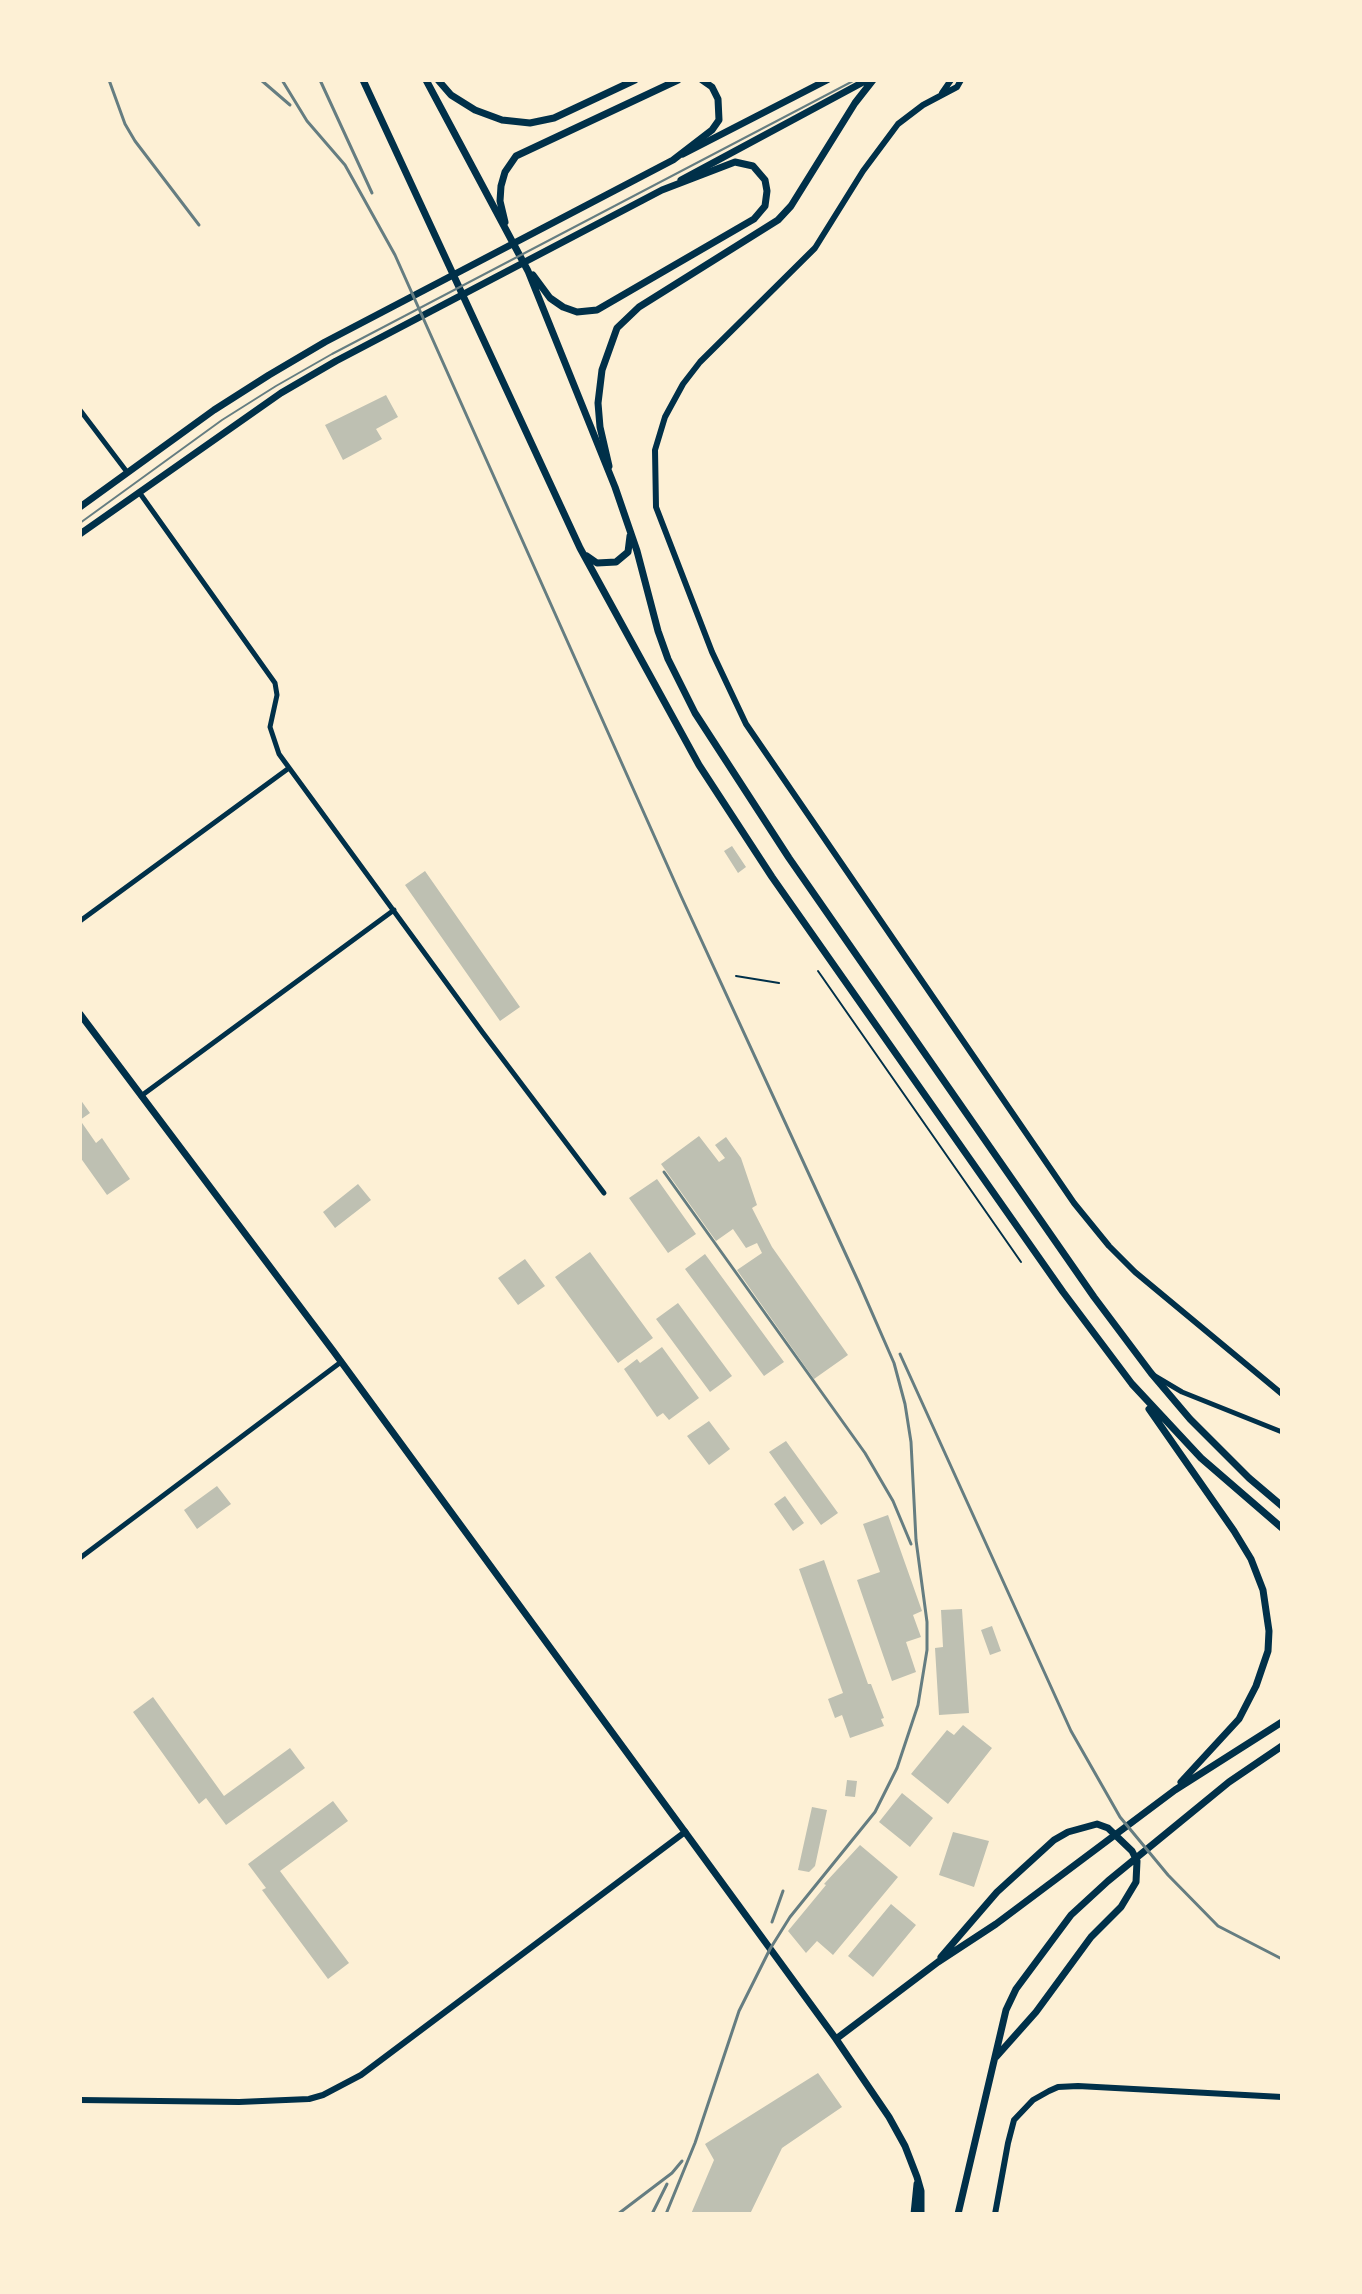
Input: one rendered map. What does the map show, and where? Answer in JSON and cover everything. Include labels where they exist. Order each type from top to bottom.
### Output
[{"type":"main road","points":[[363,80],[580,548],[681,734],[737,825],[1063,1292],[1132,1384],[1234,1531],[1258,1575],[1267,1608],[1268,1651],[1239,1719],[1175,1790]]},
{"type":"main road","points":[[426,80],[528,271],[615,487],[668,659],[695,713],[789,858],[1094,1297],[1151,1373],[1216,1445],[1282,1506]]},
{"type":"main road","points":[[438,80],[451,95],[475,110],[502,120],[530,123],[554,118],[635,80]]},
{"type":"main road","points":[[508,232],[500,192],[505,172],[516,156],[678,80]]},
{"type":"main road","points":[[673,160],[712,130],[719,120],[718,99],[712,87],[702,80]]},
{"type":"main road","points":[[80,507],[214,410],[325,342],[827,80]]},
{"type":"main road","points":[[80,534],[227,428],[336,361],[870,80]]},
{"type":"main road","points":[[615,487],[601,435],[598,403],[602,370],[617,328],[639,307],[778,220],[791,206],[870,80]]},
{"type":"main road","points":[[528,271],[558,305],[577,312],[597,310],[754,219],[765,206],[767,191],[759,170],[742,162],[729,164],[660,191]]},
{"type":"main road","points":[[580,548],[597,563],[616,562],[630,546],[629,527]]},
{"type":"main road","points":[[80,1014],[341,1362],[836,2039],[889,2117],[917,2177],[921,2191],[921,2214]]},
{"type":"main road","points":[[1132,1384],[1201,1458],[1282,1528]]},
{"type":"main road","points":[[836,2039],[1175,1790],[1282,1722]]},
{"type":"main road","points":[[958,2214],[1006,2010],[1016,1989],[1071,1915],[1108,1881],[1229,1782],[1282,1749]]},
{"type":"main road","points":[[938,1962],[997,1892],[1061,1836],[1080,1827],[1097,1824],[1123,1839],[1132,1851],[1137,1861],[1136,1882],[1121,1907],[1091,1937],[1036,2012],[995,2059]]},
{"type":"main road","points":[[914,2214],[917,2177]]},
{"type":"street","points":[[938,96],[951,80]]},
{"type":"street","points":[[959,83],[898,124],[863,171],[815,248],[700,362],[683,384],[665,417],[655,450],[656,507],[712,652],[746,724],[1074,1203],[1135,1272],[1282,1394]]},
{"type":"street","points":[[80,410],[127,472]]},
{"type":"street","points":[[138,491],[275,683],[277,695],[270,733],[279,754],[604,1193]]},
{"type":"street","points":[[80,921],[289,768]]},
{"type":"street","points":[[140,1097],[394,910]]},
{"type":"street","points":[[80,1032],[89,1025]]},
{"type":"street","points":[[80,1558],[341,1362]]},
{"type":"street","points":[[1151,1373],[1182,1392],[1282,1432]]},
{"type":"street","points":[[80,2100],[239,2102],[309,2099],[323,2095],[361,2075],[685,1832]]},
{"type":"street","points":[[995,2214],[1014,2120],[1033,2100],[1049,2091],[1078,2086],[1282,2097]]},
{"type":"path","points":[[818,971],[1021,1262]]},
{"type":"path","points":[[736,976],[779,983]]},
{"type":"building","points":[[386,395],[398,417],[376,429],[382,439],[343,460],[325,425]]},
{"type":"building","points":[[732,846],[746,867],[738,873],[724,851]]},
{"type":"building","points":[[425,871],[520,1007],[500,1021],[405,885]]},
{"type":"building","points":[[80,1099],[90,1113],[80,1120]]},
{"type":"building","points":[[80,1120],[96,1143],[102,1138],[130,1179],[107,1195],[80,1157]]},
{"type":"building","points":[[699,1136],[719,1162],[725,1158],[715,1145],[726,1137],[741,1158],[757,1205],[752,1208],[772,1247],[848,1355],[814,1379],[737,1270],[762,1253],[757,1243],[746,1248],[733,1229],[716,1241],[661,1164]]},
{"type":"building","points":[[657,1179],[696,1234],[668,1253],[629,1198]]},
{"type":"building","points":[[358,1184],[371,1200],[335,1228],[323,1212]]},
{"type":"building","points":[[590,1252],[653,1338],[618,1363],[555,1277]]},
{"type":"building","points":[[705,1254],[784,1362],[764,1376],[685,1269]]},
{"type":"building","points":[[525,1259],[545,1286],[518,1305],[498,1278]]},
{"type":"building","points":[[678,1303],[732,1376],[710,1392],[656,1319]]},
{"type":"building","points":[[662,1347],[699,1398],[669,1420],[663,1413],[657,1417],[624,1369],[637,1359],[640,1363]]},
{"type":"building","points":[[709,1421],[730,1449],[709,1465],[687,1436]]},
{"type":"building","points":[[786,1441],[838,1513],[821,1525],[769,1452]]},
{"type":"building","points":[[217,1486],[231,1504],[197,1529],[184,1510]]},
{"type":"building","points":[[785,1496],[804,1523],[793,1531],[774,1504]]},
{"type":"building","points":[[888,1515],[922,1611],[913,1615],[921,1637],[906,1642],[916,1672],[892,1681],[857,1580],[880,1572],[863,1524]]},
{"type":"building","points":[[824,1560],[868,1684],[871,1684],[884,1718],[881,1719],[884,1726],[850,1738],[842,1715],[835,1718],[828,1699],[843,1693],[799,1569]]},
{"type":"building","points":[[962,1609],[969,1713],[939,1715],[935,1648],[943,1647],[941,1610]]},
{"type":"building","points":[[992,1626],[1001,1651],[990,1655],[981,1630]]},
{"type":"building","points":[[153,1697],[224,1796],[290,1748],[305,1768],[226,1825],[206,1798],[199,1804],[133,1712]]},
{"type":"building","points":[[963,1725],[992,1748],[948,1804],[911,1774],[947,1730],[954,1735]]},
{"type":"building","points":[[847,1780],[857,1781],[855,1797],[845,1796]]},
{"type":"building","points":[[902,1793],[933,1818],[910,1847],[879,1822]]},
{"type":"building","points":[[333,1801],[348,1821],[280,1871],[349,1963],[328,1979],[262,1890],[266,1888],[248,1864]]},
{"type":"building","points":[[812,1807],[827,1810],[815,1866],[809,1872],[798,1870]]},
{"type":"building","points":[[953,1832],[989,1841],[974,1887],[939,1875]]},
{"type":"building","points":[[860,1845],[898,1877],[833,1955],[817,1941],[806,1953],[788,1931],[824,1884]]},
{"type":"building","points":[[891,1904],[916,1925],[873,1977],[848,1956]]},
{"type":"building","points":[[818,2073],[842,2107],[782,2148],[750,2214],[691,2214],[714,2160],[705,2144]]},
{"type":"tram line","points":[[80,523],[222,420],[276,386],[855,80]]},
{"type":"railway","points":[[109,80],[125,124],[135,141],[199,225]]},
{"type":"railway","points":[[261,80],[290,105]]},
{"type":"railway","points":[[282,80],[307,121],[345,165],[395,255],[681,896],[859,1283],[894,1363],[905,1404],[911,1442],[916,1540],[927,1622],[927,1650],[918,1705],[897,1768],[875,1812],[790,1917],[739,2011],[695,2143],[666,2214]]},
{"type":"railway","points":[[320,80],[372,193]]},
{"type":"railway","points":[[664,1172],[865,1453],[893,1501],[911,1544]]},
{"type":"railway","points":[[900,1354],[1071,1731],[1120,1817],[1168,1875],[1218,1926],[1282,1959]]},
{"type":"railway","points":[[772,1922],[783,1891]]},
{"type":"railway","points":[[618,2214],[672,2173],[682,2161]]},
{"type":"railway","points":[[652,2214],[667,2184]]}]
